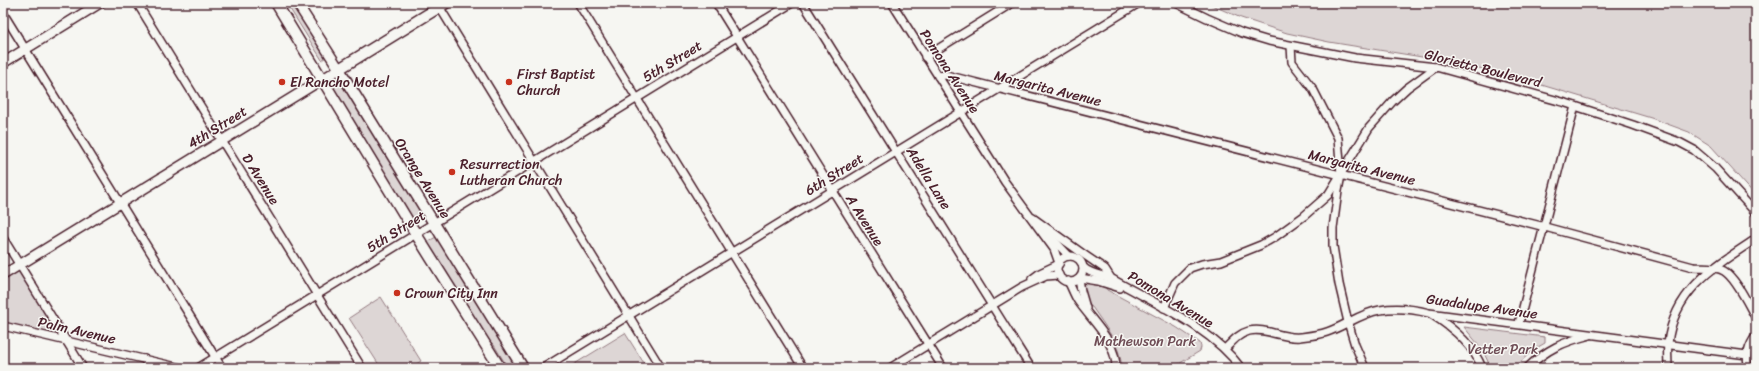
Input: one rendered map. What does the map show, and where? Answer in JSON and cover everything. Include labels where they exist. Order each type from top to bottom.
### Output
[{"type":"highway","points":[[276,3],[416,234],[500,368]]},
{"type":"highway","name":"4th Street","points":[[339,68],[441,4]]},
{"type":"highway","name":"Orange Avenue","points":[[339,68],[523,368]]},
{"type":"main road","points":[[3,63],[100,3]]},
{"type":"main road","name":"Orange Avenue","points":[[297,3],[339,68]]},
{"type":"main road","name":"4th Street","points":[[3,275],[339,68]]},
{"type":"street","name":"D Avenue","points":[[137,3],[362,368]]},
{"type":"street","points":[[578,3],[803,368]]},
{"type":"street","name":"A Avenue","points":[[716,3],[943,368]]},
{"type":"street","name":"5th Street","points":[[198,368],[792,3]]},
{"type":"street","name":"Adella Lane","points":[[803,3],[1031,368]]},
{"type":"street","name":"Pomona Avenue","points":[[892,3],[1005,182],[1054,249],[1059,263],[1059,275]]},
{"type":"street","points":[[925,57],[1012,3]]},
{"type":"street","name":"6th Street","points":[[543,368],[1139,3]]},
{"type":"street","name":"Glorietta Boulevard","points":[[1176,3],[1207,18],[1242,32],[1292,46],[1355,58],[1436,67],[1575,106],[1666,137],[1694,150],[1715,168],[1756,213]]},
{"type":"street","points":[[441,4],[534,161],[661,368]]},
{"type":"street","points":[[3,13],[222,368]]},
{"type":"street","points":[[1164,308],[1175,283],[1190,268],[1202,264],[1221,261],[1261,245],[1275,237],[1304,216],[1328,195],[1342,175],[1338,138],[1313,89],[1292,62],[1292,46]]},
{"type":"street","points":[[1365,368],[1354,345],[1338,284],[1333,246],[1334,221],[1342,175],[1348,160],[1378,117],[1407,88],[1436,67]]},
{"type":"street","name":"Margarita Avenue","points":[[938,76],[946,75],[1342,175],[1545,227],[1694,268],[1713,268],[1724,271],[1730,276],[1756,318]]},
{"type":"street","points":[[1519,323],[1575,106]]},
{"type":"street","points":[[1027,214],[1070,256],[1078,258],[1083,267],[1089,272],[1112,280]]},
{"type":"street","name":"Pomona Avenue","points":[[1027,214],[1080,253],[1105,269],[1112,280],[1164,308],[1198,329],[1224,349],[1242,368]]},
{"type":"street","points":[[3,238],[83,368]]},
{"type":"street","points":[[1668,368],[1668,343],[1674,316],[1694,284],[1713,268],[1756,239]]},
{"type":"street","points":[[1022,287],[1040,273],[1070,256]]},
{"type":"street","points":[[1068,281],[1074,281],[1079,278],[1083,273],[1083,267]]},
{"type":"street","points":[[890,368],[1022,287],[1046,276],[1059,275],[1068,281],[1077,300],[1110,343],[1116,362],[1116,368]]},
{"type":"street","points":[[1079,278],[1098,281],[1131,291]]},
{"type":"street","points":[[1079,278],[1081,291],[1088,314]]},
{"type":"street","points":[[1413,309],[1430,314],[1449,325],[1474,352],[1482,368]]},
{"type":"street","name":"Guadalupe Avenue","points":[[1224,349],[1235,338],[1247,332],[1259,330],[1284,336],[1298,337],[1326,332],[1380,310],[1413,309],[1747,355]]},
{"type":"street","name":"Palm Avenue","points":[[3,326],[181,368]]},
{"type":"street","points":[[1527,368],[1549,350],[1567,341],[1592,334]]},
{"type":"street","points":[[1749,368],[1747,355],[1750,345],[1756,336]]},
{"type":"street","points":[[144,359],[150,368]]},
{"type":"green space","points":[[284,3],[293,3],[326,57],[322,60],[290,9]]},
{"type":"green space","points":[[1207,3],[1756,3],[1756,196],[1711,146],[1689,132],[1651,118],[1505,74],[1453,62],[1329,42],[1287,33],[1241,18]]},
{"type":"green space","points":[[341,83],[424,217],[415,222],[333,88]]},
{"type":"green space","points":[[436,237],[517,368],[508,368],[494,345],[486,338],[427,242]]},
{"type":"green space","points":[[19,266],[66,339],[3,325],[3,276]]},
{"type":"green space","name":"Mathewson Park","points":[[1084,282],[1105,286],[1107,290],[1176,327],[1200,343],[1200,351],[1172,368],[1122,368],[1121,359],[1115,343],[1107,328],[1086,301]]},
{"type":"green space","points":[[381,297],[421,361],[410,368],[381,368],[349,318]]},
{"type":"green space","name":"Vetter Park","points":[[1464,327],[1545,337],[1545,343],[1533,350],[1514,368],[1491,368],[1482,349]]},
{"type":"green space","points":[[625,333],[647,368],[568,368]]},
{"type":"place","name":"El Rancho Motel","points":[[282,82]]},
{"type":"place","name":"First Baptist Church","points":[[509,82]]},
{"type":"place","name":"Resurrection Lutheran Church","points":[[452,172]]},
{"type":"place","name":"Crown City Inn","points":[[397,293]]}]
